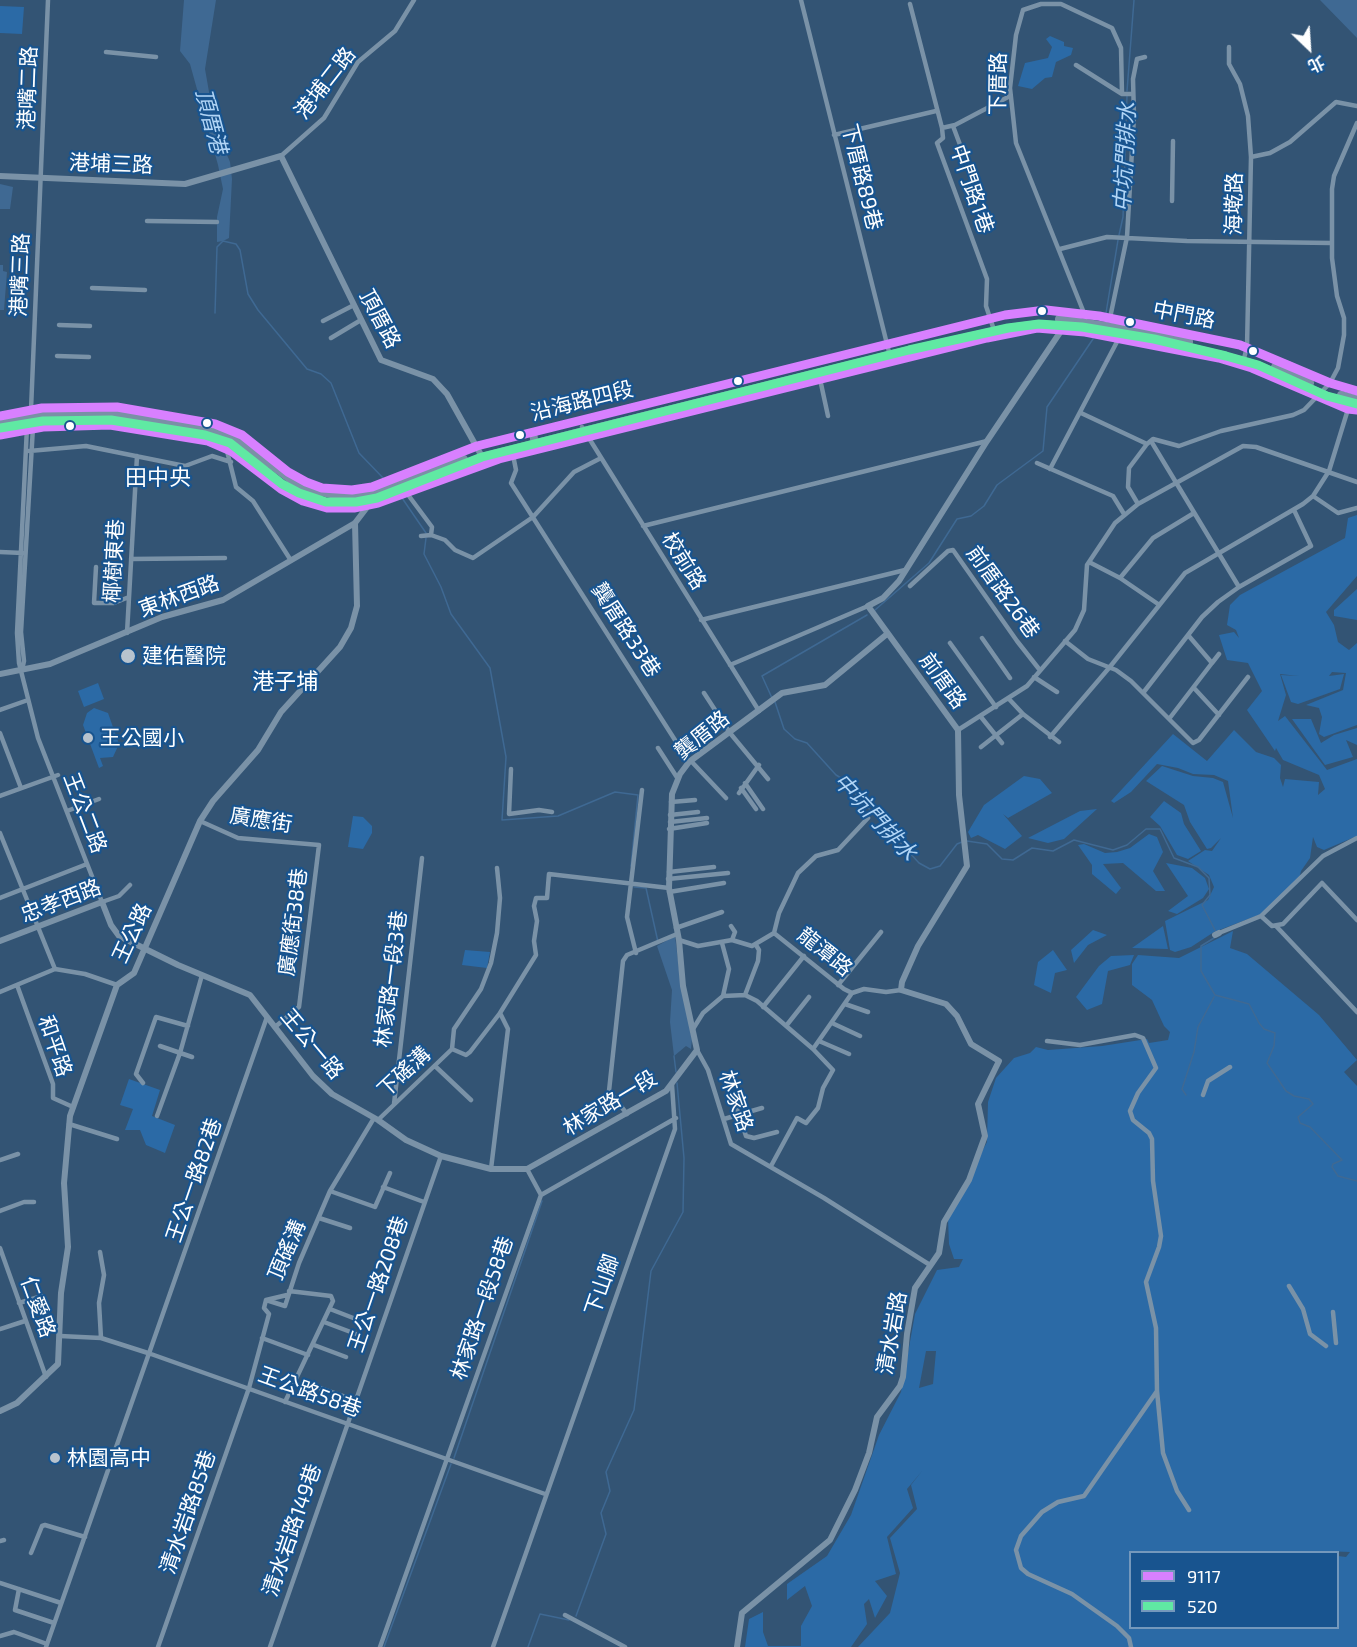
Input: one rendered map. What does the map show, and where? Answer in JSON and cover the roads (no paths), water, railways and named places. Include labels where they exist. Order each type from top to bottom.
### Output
[{"type":"main road","name":"中門路","points":[[685,403],[1023,320],[1153,333],[1293,374],[1353,404]]},
{"type":"main road","name":"中門路","points":[[1068,324],[1243,361]]},
{"type":"main road","name":"沿海路四段","points":[[481,455],[584,431],[685,403]]},
{"type":"main road","name":"沿海路四段","points":[[30,421],[133,415],[224,437],[269,461],[291,481],[314,492],[366,497]]},
{"type":"main road","points":[[0,422],[30,421]]},
{"type":"main road","points":[[0,429],[30,421]]},
{"type":"main road","name":"沿海路四段","points":[[396,486],[533,435],[584,431]]},
{"type":"main road","name":"沿海路四段","points":[[224,437],[282,484],[308,497],[340,502],[366,497]]},
{"type":"main road","points":[[366,497],[396,486]]},
{"type":"street","name":"港嘴二路","points":[[41,178],[48,0]]},
{"type":"street","name":"港埔二路","points":[[281,156],[324,118],[358,62],[395,32],[414,0]]},
{"type":"street","name":"下厝路89巷","points":[[801,0],[889,353]]},
{"type":"street","points":[[910,4],[942,128]]},
{"type":"street","name":"下厝路","points":[[1084,313],[1018,148],[1010,96],[1021,12],[1025,8],[1041,4],[1061,4],[1114,30],[1121,48],[1123,94]]},
{"type":"street","name":"海墘路","points":[[1229,47],[1229,64],[1240,84],[1248,116],[1251,157],[1247,346],[1243,361]]},
{"type":"street","points":[[106,52],[156,57]]},
{"type":"street","points":[[1110,318],[1126,237],[1134,116],[1132,94],[1137,59],[1145,57]]},
{"type":"street","points":[[1076,65],[1123,94],[1132,94]]},
{"type":"street","name":"中門路1巷","points":[[994,327],[986,306],[987,279],[937,145],[943,138],[942,128],[953,126],[1010,96]]},
{"type":"street","points":[[1251,157],[1270,153],[1290,142],[1336,102],[1357,106]]},
{"type":"street","points":[[834,135],[936,111]]},
{"type":"street","points":[[1138,504],[1128,487],[1129,468],[1153,439],[1179,446],[1210,434],[1293,415],[1304,410],[1323,390],[1338,368],[1344,335],[1344,318],[1336,286],[1331,243],[1334,176],[1357,123]]},
{"type":"street","points":[[953,126],[962,150]]},
{"type":"street","points":[[1172,201],[1173,141]]},
{"type":"street","name":"港埔三路","points":[[0,176],[185,184],[281,156]]},
{"type":"street","name":"頂厝路","points":[[281,156],[382,363],[426,375],[447,394],[481,455]]},
{"type":"street","name":"港嘴三路","points":[[23,553],[41,178]]},
{"type":"street","points":[[147,221],[217,222]]},
{"type":"street","points":[[1060,249],[1103,237],[1331,243]]},
{"type":"street","points":[[92,288],[145,290]]},
{"type":"street","points":[[323,321],[354,305]]},
{"type":"street","name":"中門路","points":[[994,327],[1046,310],[1084,313],[1247,346],[1323,390],[1353,404],[1357,410]]},
{"type":"street","points":[[730,664],[868,606],[892,590],[987,441],[1068,324],[1084,313]]},
{"type":"street","points":[[331,338],[361,320]]},
{"type":"street","name":"中門路","points":[[994,327],[1037,328],[1068,324]]},
{"type":"street","points":[[59,325],[90,326]]},
{"type":"street","points":[[1050,469],[1121,336]]},
{"type":"street","points":[[57,356],[89,357]]},
{"type":"street","name":"中門路","points":[[712,396],[820,379],[837,366]]},
{"type":"street","points":[[820,379],[828,416]]},
{"type":"street","name":"中門路","points":[[1323,390],[1357,391]]},
{"type":"street","name":"沿海路四段","points":[[533,435],[685,403]]},
{"type":"street","points":[[1050,737],[1185,573],[1217,552],[1294,510],[1313,496],[1329,471],[1353,404]]},
{"type":"street","points":[[1081,413],[1149,442],[1239,587]]},
{"type":"street","points":[[0,416],[30,421]]},
{"type":"street","points":[[0,435],[30,421]]},
{"type":"street","name":"沿海路四段","points":[[30,421],[132,427],[208,441],[224,437]]},
{"type":"street","name":"沿海路四段","points":[[366,497],[481,455],[513,455],[584,431]]},
{"type":"street","name":"校前路","points":[[584,431],[759,711]]},
{"type":"street","points":[[224,437],[236,487],[253,501],[290,559]]},
{"type":"street","points":[[643,526],[987,441]]},
{"type":"street","points":[[29,451],[86,446],[185,466],[212,456],[231,462]]},
{"type":"street","points":[[958,730],[1009,699],[1034,677],[1075,630],[1084,610],[1089,562],[1108,532],[1124,514],[1138,504],[1244,446],[1256,447],[1357,482]]},
{"type":"street","name":"龔厝路33巷","points":[[513,455],[516,470],[511,483],[532,517],[690,762],[726,798]]},
{"type":"street","name":"椰樹東巷","points":[[127,633],[136,456]]},
{"type":"street","points":[[422,536],[431,535],[445,540],[455,550],[473,558],[532,517],[574,472],[601,458]]},
{"type":"street","points":[[1037,463],[1113,496],[1124,514]]},
{"type":"street","points":[[396,486],[432,527],[431,535]]},
{"type":"street","points":[[1313,496],[1338,513],[1357,508]]},
{"type":"street","name":"東林西路","points":[[0,674],[50,664],[127,633],[162,616],[216,603],[355,523],[366,497]]},
{"type":"street","points":[[1143,693],[1202,616],[1239,587],[1311,546],[1312,543],[1294,510]]},
{"type":"street","points":[[1120,578],[1153,538],[1194,513]]},
{"type":"street","name":"王公路","points":[[0,1411],[17,1403],[58,1364],[61,1293],[68,1247],[64,1183],[69,1124],[117,985],[134,973],[200,821],[213,801],[258,750],[281,712],[340,647],[351,628],[357,606],[355,523]]},
{"type":"street","name":"前厝路26巷","points":[[910,585],[948,551],[953,550],[1017,641],[1040,669]]},
{"type":"street","points":[[0,552],[23,553]]},
{"type":"street","name":"王公二路","points":[[23,553],[21,632],[24,661],[22,670],[38,738],[56,776],[67,811],[114,932],[144,949]]},
{"type":"street","points":[[131,559],[225,558]]},
{"type":"street","points":[[1089,562],[1120,578],[1158,604]]},
{"type":"street","points":[[96,567],[94,603],[114,603],[129,597]]},
{"type":"street","points":[[701,620],[905,570]]},
{"type":"street","name":"前厝路","points":[[868,606],[958,730],[958,795],[968,859],[964,874],[918,946],[902,982],[901,990]]},
{"type":"street","name":"龔厝路","points":[[669,842],[671,802],[678,779],[690,762],[786,691],[825,685],[887,634]]},
{"type":"street","points":[[1188,635],[1212,663]]},
{"type":"street","points":[[982,638],[1010,678]]},
{"type":"street","points":[[1065,641],[1088,659],[1116,670],[1193,742],[1199,740],[1248,677]]},
{"type":"street","points":[[950,642],[996,707]]},
{"type":"street","points":[[1169,719],[1219,654]]},
{"type":"street","points":[[1034,677],[1056,692]]},
{"type":"street","points":[[1194,688],[1219,714]]},
{"type":"street","points":[[704,693],[730,733],[759,765],[768,779]]},
{"type":"street","points":[[1009,699],[1023,714],[1059,742]]},
{"type":"street","points":[[0,710],[28,700]]},
{"type":"street","points":[[981,747],[1023,714]]},
{"type":"street","points":[[981,717],[1002,743]]},
{"type":"street","points":[[0,733],[21,788]]},
{"type":"street","points":[[658,748],[678,779]]},
{"type":"street","points":[[756,809],[740,790],[759,765]]},
{"type":"street","points":[[511,769],[509,814],[539,810],[552,813]]},
{"type":"street","points":[[0,796],[56,776]]},
{"type":"street","points":[[745,783],[763,809]]},
{"type":"street","points":[[636,953],[627,917],[642,790]]},
{"type":"street","points":[[67,811],[99,798]]},
{"type":"street","points":[[671,802],[695,800]]},
{"type":"street","points":[[670,822],[698,812]]},
{"type":"street","points":[[774,933],[779,913],[798,873],[816,856],[838,850],[868,818]]},
{"type":"street","points":[[670,822],[707,820]]},
{"type":"street","name":"廣應街","points":[[200,821],[238,838],[319,845]]},
{"type":"street","points":[[0,833],[54,969]]},
{"type":"street","points":[[1217,934],[1261,916],[1323,856],[1357,838]]},
{"type":"street","name":"林家路","points":[[669,842],[669,890],[682,978],[697,1050],[708,1070],[731,1144],[771,1166],[930,1265]]},
{"type":"street","name":"廣應街38巷","points":[[275,1027],[299,1007],[319,845]]},
{"type":"street","name":"林家路一段3巷","points":[[394,1104],[422,858]]},
{"type":"street","points":[[0,898],[87,864]]},
{"type":"street","points":[[668,875],[714,867]]},
{"type":"street","points":[[497,868],[500,898],[497,933],[491,963],[481,989],[454,1029],[452,1049],[466,1055],[500,1013],[536,955],[534,941],[537,921],[534,906],[537,898],[547,898],[549,874],[669,890],[724,884]]},
{"type":"street","points":[[668,875],[728,873]]},
{"type":"street","points":[[1261,916],[1272,926],[1283,924],[1322,883],[1357,920]]},
{"type":"street","name":"忠孝西路","points":[[0,941],[119,896],[130,885]]},
{"type":"street","points":[[627,1114],[609,1092],[623,961],[627,955],[658,944],[723,912]]},
{"type":"street","points":[[731,926],[735,933],[732,940]]},
{"type":"street","points":[[1276,926],[1357,1012]]},
{"type":"street","points":[[838,985],[881,932]]},
{"type":"street","name":"龍潭路","points":[[756,945],[774,933],[838,985],[852,993],[864,989],[886,992],[901,990],[946,1004],[957,1016],[971,1044],[999,1061]]},
{"type":"street","points":[[677,934],[698,946],[732,940],[756,945],[759,950],[758,961],[745,995]]},
{"type":"street","points":[[693,1029],[703,1013],[723,996],[729,969],[722,943]]},
{"type":"street","name":"王公一路","points":[[144,949],[246,992],[323,1088],[376,1119],[406,1140],[441,1156],[491,1169],[527,1169]]},
{"type":"street","points":[[763,1007],[804,956]]},
{"type":"street","points":[[0,992],[54,969],[85,974],[117,985]]},
{"type":"street","points":[[157,1116],[180,1053],[202,975]]},
{"type":"street","name":"和平路","points":[[17,985],[53,1084],[53,1098],[73,1107]]},
{"type":"street","points":[[813,1049],[852,993]]},
{"type":"street","points":[[723,996],[745,995],[763,1007],[813,1049],[833,1070],[823,1088],[818,1108],[806,1123],[797,1118],[771,1166]]},
{"type":"street","points":[[786,1026],[809,997]]},
{"type":"street","points":[[845,1004],[868,1012]]},
{"type":"street","points":[[491,1169],[508,1029],[500,1013]]},
{"type":"street","points":[[143,1083],[136,1074],[156,1017],[188,1026]]},
{"type":"street","name":"王公一路82巷","points":[[46,1646],[151,1354],[267,1017]]},
{"type":"street","points":[[831,1023],[860,1036]]},
{"type":"street","points":[[1047,1041],[1080,1045],[1135,1035],[1143,1038],[1156,1068],[1138,1093],[1130,1111],[1132,1120],[1149,1133],[1152,1139],[1152,1171],[1161,1236],[1146,1282],[1156,1328],[1156,1391],[1163,1453],[1177,1491],[1189,1510]]},
{"type":"street","points":[[819,1041],[849,1053]]},
{"type":"street","points":[[160,1046],[192,1057]]},
{"type":"street","name":"下磘溝","points":[[376,1119],[452,1049]]},
{"type":"street","name":"林家路一段","points":[[527,1169],[666,1091],[697,1050]]},
{"type":"street","name":"清水岩路","points":[[737,1647],[742,1613],[823,1547],[830,1540],[844,1514],[869,1453],[877,1417],[900,1386],[915,1288],[939,1253],[944,1222],[972,1173],[985,1136],[978,1104],[999,1061]]},
{"type":"street","points":[[435,1066],[471,1100]]},
{"type":"street","points":[[1203,1095],[1208,1081],[1230,1067]]},
{"type":"street","name":"下山腳","points":[[545,1494],[675,1129],[672,1085]]},
{"type":"street","points":[[733,1097],[743,1131],[748,1137],[754,1138],[777,1132]]},
{"type":"street","points":[[724,1119],[762,1108]]},
{"type":"street","points":[[527,1169],[541,1195],[676,1118]]},
{"type":"street","name":"頂磘溝","points":[[249,1388],[269,1314],[264,1308],[266,1300],[288,1293],[330,1191],[376,1119]]},
{"type":"street","points":[[69,1124],[117,1139]]},
{"type":"street","points":[[0,1160],[18,1154]]},
{"type":"street","name":"王公一路208巷","points":[[346,1423],[441,1156]]},
{"type":"street","points":[[330,1191],[375,1207],[390,1173]]},
{"type":"street","points":[[383,1187],[424,1202]]},
{"type":"street","name":"林家路一段58巷","points":[[380,1647],[541,1195]]},
{"type":"street","points":[[0,1211],[24,1202],[34,1202]]},
{"type":"street","points":[[319,1218],[350,1228]]},
{"type":"street","name":"仁愛路","points":[[0,1248],[46,1377]]},
{"type":"street","points":[[100,1252],[104,1275],[99,1303],[101,1338]]},
{"type":"street","points":[[1289,1286],[1303,1309],[1310,1334],[1326,1346]]},
{"type":"street","points":[[266,1300],[285,1306],[288,1293],[331,1296],[333,1301],[285,1402]]},
{"type":"street","points":[[19,1303],[42,1296]]},
{"type":"street","points":[[330,1309],[361,1321]]},
{"type":"street","points":[[1333,1312],[1336,1343]]},
{"type":"street","points":[[0,1329],[25,1321]]},
{"type":"street","points":[[324,1322],[356,1334]]},
{"type":"street","name":"王公路58巷","points":[[60,1336],[101,1338],[151,1354],[545,1494]]},
{"type":"street","points":[[262,1338],[308,1355]]},
{"type":"street","points":[[314,1345],[346,1357]]},
{"type":"street","points":[[308,1384],[354,1400]]},
{"type":"street","name":"清水岩路85巷","points":[[158,1647],[249,1388]]},
{"type":"street","points":[[1131,1647],[1125,1632],[1072,1594],[1028,1574],[1022,1568],[1016,1550],[1021,1536],[1042,1512],[1059,1503],[1084,1496],[1156,1391]]},
{"type":"street","name":"清水岩路149巷","points":[[270,1647],[346,1423]]},
{"type":"street","points":[[493,1647],[545,1494]]},
{"type":"street","points":[[31,1553],[42,1526],[45,1525],[85,1537]]},
{"type":"street","points":[[0,1582],[62,1603]]},
{"type":"street","points":[[19,1589],[15,1610],[54,1623]]},
{"type":"street","points":[[565,1615],[625,1647]]},
{"type":"street","points":[[0,1636],[14,1632],[46,1646]]},
{"type":"water","name":"頂厝港","points":[[184,0],[216,0],[205,69],[215,126],[230,162],[232,179],[229,238],[217,242],[217,217],[223,189],[190,64],[180,51]]},
{"type":"water","points":[[1320,0],[1357,0],[1357,38]]},
{"type":"water","points":[[0,184],[13,187],[10,209],[0,209]]},
{"type":"water","points":[[0,265],[3,265],[3,271],[7,272],[4,310],[0,310]]},
{"type":"water","points":[[675,936],[681,985],[692,1039],[691,1049],[686,1046],[674,1056],[670,1022],[672,990],[657,946]]},
{"type":"waterway","name":"中坑門排水","points":[[1127,91],[1134,0]]},
{"type":"waterway","name":"中坑門排水","points":[[1119,235],[1123,217],[1127,96]]},
{"type":"waterway","name":"中坑門排水","points":[[1106,313],[1118,240]]},
{"type":"waterway","points":[[215,313],[217,247],[223,241],[236,244],[240,250],[248,294],[258,310],[307,369],[321,374],[331,383],[359,453],[386,481]]},
{"type":"waterway","name":"中坑門排水","points":[[875,610],[929,563],[957,519],[971,516],[984,506],[997,485],[1043,451],[1047,407],[1093,339]]},
{"type":"waterway","points":[[400,495],[426,533]]},
{"type":"waterway","points":[[426,538],[424,554],[441,587],[451,614],[490,668],[506,757],[502,820],[558,816],[615,792],[638,795],[631,866]]},
{"type":"waterway","name":"中坑門排水","points":[[772,698],[762,676],[867,615]]},
{"type":"waterway","name":"中坑門排水","points":[[775,702],[784,729],[795,739],[807,743],[836,775],[851,784],[850,788],[919,863],[930,869],[940,866],[957,844],[962,842]]},
{"type":"waterway","name":"中坑門排水","points":[[967,841],[987,844],[1002,859],[1013,860],[1032,848],[1053,851],[1074,840],[1113,850],[1127,845],[1146,829],[1160,829],[1174,858],[1198,867],[1209,878],[1210,895],[1202,905],[1216,932]]},
{"type":"waterway","points":[[634,887],[646,888],[658,942]]},
{"type":"waterway","name":"中坑門排水","points":[[1214,938],[1201,946],[1201,971],[1215,995],[1249,1004],[1264,1029],[1275,1033],[1274,1046],[1267,1063],[1286,1091],[1294,1096],[1309,1099],[1313,1104],[1298,1117],[1300,1123],[1310,1127],[1342,1160],[1333,1164],[1332,1167],[1338,1176],[1357,1181]]},
{"type":"waterway","points":[[1186,1095],[1182,1089],[1194,1052],[1198,1027],[1214,997]]},
{"type":"waterway","points":[[674,1056],[676,1072]]},
{"type":"waterway","points":[[576,1616],[606,1534],[601,1513],[610,1491],[606,1472],[634,1410],[651,1271],[683,1212],[684,1158],[677,1083]]},
{"type":"waterway","points":[[454,1458],[542,1201]]},
{"type":"waterway","points":[[384,1647],[451,1464]]},
{"type":"waterway","points":[[528,1647],[540,1614],[569,1620]]},
{"type":"place","name":"建佑醫院","points":[[128,656]]},
{"type":"place","name":"王公國小","points":[[88,738]]},
{"type":"place","name":"林園高中","points":[[55,1458]]},
{"type":"district","name":"田中央","points":[[158,478]]},
{"type":"district","name":"港子埔","points":[[285,682]]}]
